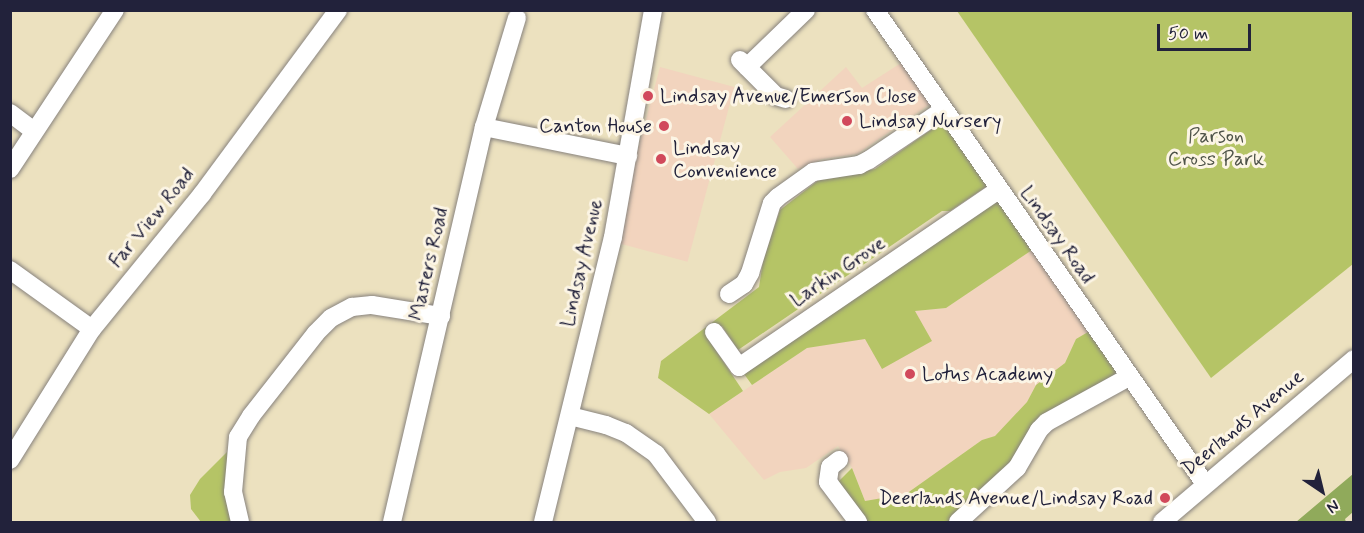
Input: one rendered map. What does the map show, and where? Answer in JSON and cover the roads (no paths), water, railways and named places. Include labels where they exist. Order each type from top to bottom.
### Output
[{"type":"street","points":[[10,169],[115,10]]},
{"type":"street","name":"Far View Road","points":[[10,460],[92,329],[202,194],[338,10]]},
{"type":"street","name":"Lindsay Avenue","points":[[543,522],[613,237],[653,10]]},
{"type":"street","points":[[786,99],[776,96],[743,63],[806,10]]},
{"type":"street","name":"Lindsay Road","points":[[875,10],[1204,484]]},
{"type":"street","name":"Masters Road","points":[[392,522],[484,128],[517,18]]},
{"type":"street","points":[[729,294],[744,284],[750,273],[772,203],[778,197],[813,172],[859,165],[869,160],[943,110]]},
{"type":"street","points":[[10,113],[34,131]]},
{"type":"street","points":[[484,128],[628,156]]},
{"type":"street","name":"Larkin Grove","points":[[714,332],[739,367],[998,190]]},
{"type":"street","points":[[10,270],[92,329]]},
{"type":"street","points":[[240,522],[233,492],[238,437],[251,416],[316,333],[331,318],[352,307],[372,304],[441,316]]},
{"type":"street","name":"Deerlands Avenue","points":[[1162,522],[1353,359]]},
{"type":"street","points":[[958,522],[1017,468],[1039,430],[1047,422],[1129,377]]},
{"type":"street","points":[[570,416],[626,433],[656,454],[707,522]]},
{"type":"street","points":[[839,460],[830,468],[828,482],[858,522]]},
{"type":"place","name":"Lindsay Avenue/Emerson Close","points":[[648,96]]},
{"type":"place","name":"Lindsay Nursery","points":[[847,121]]},
{"type":"place","name":"Canton House","points":[[664,126]]},
{"type":"place","name":"Lindsay Convenience","points":[[661,159]]},
{"type":"place","name":"Lotus Academy","points":[[910,374]]},
{"type":"place","name":"Deerlands Avenue/Lindsay Road","points":[[1165,498]]},
{"type":"park label","name":"Parson Cross Park","points":[[1216,148]]}]
